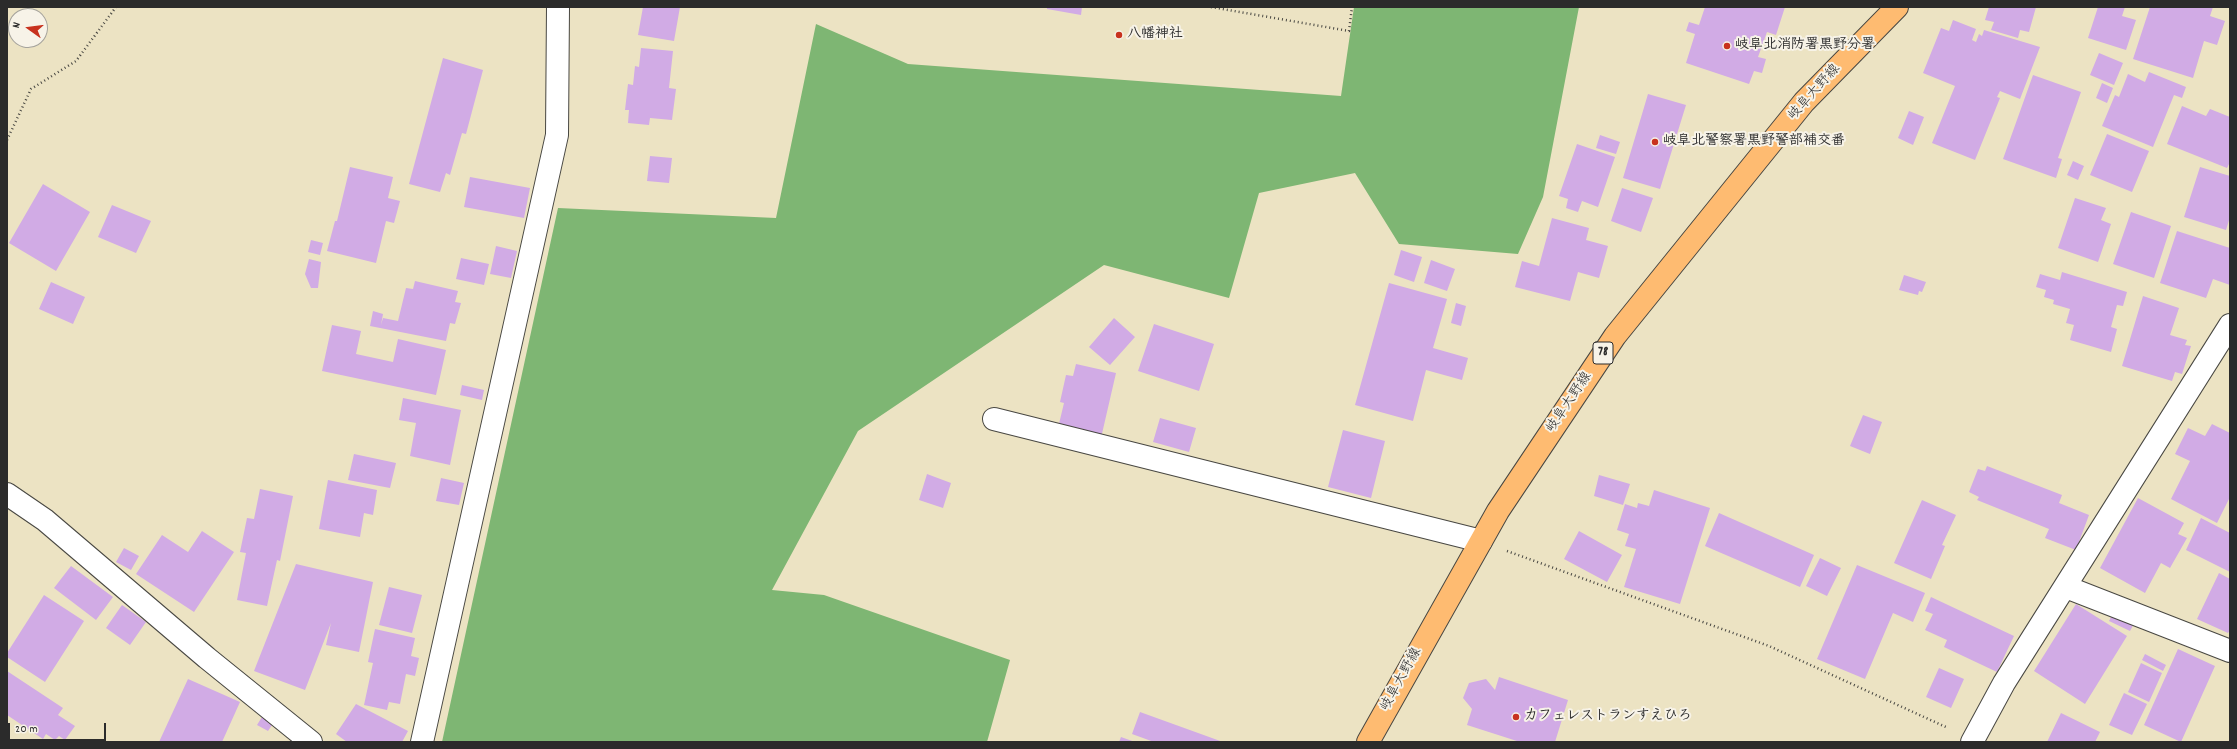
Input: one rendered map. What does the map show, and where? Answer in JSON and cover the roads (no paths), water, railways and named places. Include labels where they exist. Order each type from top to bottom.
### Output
[{"type":"main road","name":"岐阜大野線","points":[[1368,742],[1498,511],[1615,336],[1804,102],[1897,7]]},
{"type":"street","points":[[422,742],[557,135],[558,7]]},
{"type":"street","points":[[1973,741],[2004,683],[2066,588],[2230,325]]},
{"type":"street","points":[[994,418],[1480,541]]},
{"type":"street","points":[[7,494],[45,520],[207,658],[311,742]]},
{"type":"street","points":[[2066,588],[2230,651]]},
{"type":"place","name":"八幡神社","points":[[1119,35]]},
{"type":"place","name":"岐阜北消防署黒野分署","points":[[1727,46]]},
{"type":"place","name":"岐阜北警察署黒野警部補交番","points":[[1655,142]]},
{"type":"place","name":"カフェレストランすえひろ","points":[[1516,717]]}]
